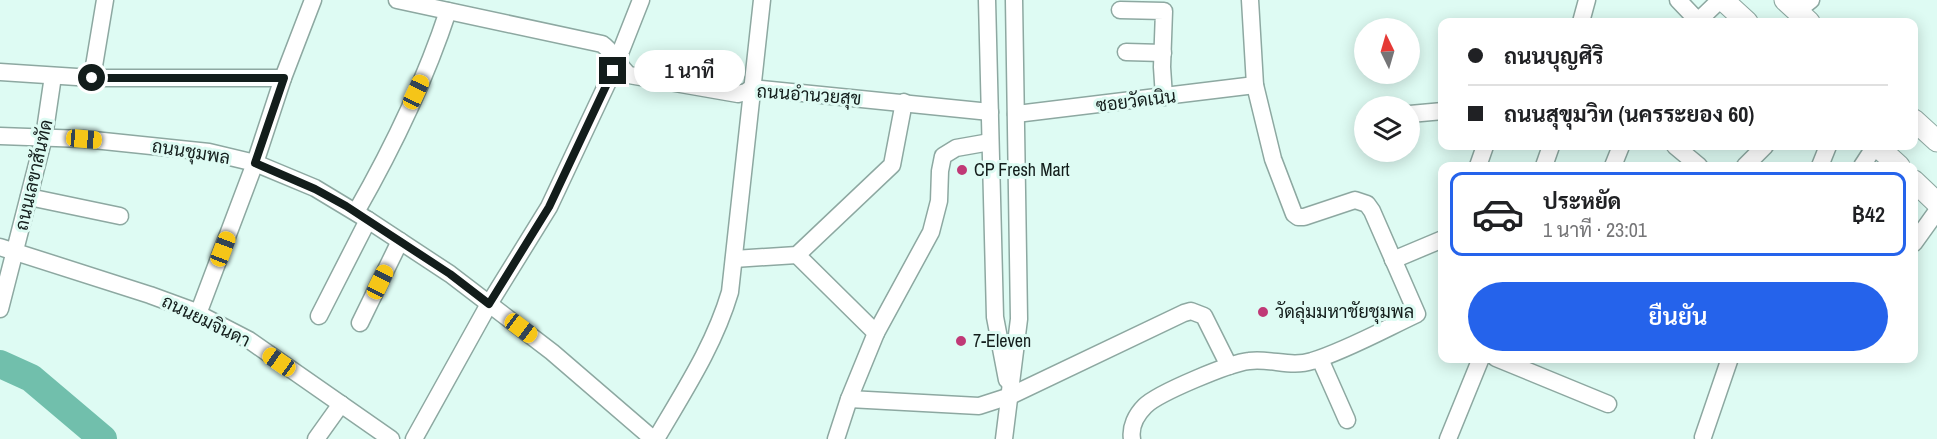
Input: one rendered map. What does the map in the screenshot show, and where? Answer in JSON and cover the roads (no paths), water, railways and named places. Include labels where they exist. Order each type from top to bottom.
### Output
[{"type":"main road","points":[[1721,0],[1742,18]]},
{"type":"main road","points":[[1918,124],[1937,141]]},
{"type":"main road","points":[[1881,150],[1894,162]]},
{"type":"main road","points":[[1918,185],[1937,203]]},
{"type":"street","points":[[92,78],[105,0]]},
{"type":"street","points":[[198,314],[313,0]]},
{"type":"street","name":"ถนนอำนวยสุข","points":[[397,0],[602,44],[608,48],[621,69],[629,75],[738,94],[752,88],[990,112]]},
{"type":"street","points":[[414,439],[489,304],[549,207],[617,60],[641,0]]},
{"type":"street","points":[[655,439],[718,328],[730,292],[762,0]]},
{"type":"street","points":[[987,0],[995,317],[1010,396]]},
{"type":"street","points":[[1004,439],[1018,319],[1014,0]]},
{"type":"street","points":[[1132,439],[1131,429],[1135,419],[1139,412],[1154,399],[1228,366],[1258,360],[1298,364],[1320,359],[1417,314],[1367,204],[1355,200],[1304,217],[1294,214],[1273,159],[1255,85],[1250,0]]},
{"type":"street","points":[[1582,18],[1587,0]]},
{"type":"street","points":[[1678,0],[1694,18]]},
{"type":"street","points":[[1702,18],[1721,0]]},
{"type":"street","points":[[1120,10],[1164,11],[1164,97]]},
{"type":"street","points":[[319,316],[362,216],[376,176],[435,50],[448,11]]},
{"type":"street","points":[[1126,52],[1163,53]]},
{"type":"street","points":[[0,72],[92,78],[284,78]]},
{"type":"street","name":"ถนนเลขาสันทัด","points":[[0,309],[8,249],[29,197],[44,137],[53,76]]},
{"type":"street","name":"ซอยวัดเนิน","points":[[1016,114],[1255,85]]},
{"type":"street","points":[[734,259],[797,255],[892,165],[904,102]]},
{"type":"street","points":[[1420,113],[1438,111]]},
{"type":"street","name":"ถนนชุมพล","points":[[0,136],[84,139],[208,152],[255,163],[315,189],[362,216],[450,274],[552,352],[655,439]]},
{"type":"street","points":[[836,439],[849,399],[876,333],[931,232],[939,201],[943,156],[956,148],[990,141]]},
{"type":"street","points":[[1680,150],[1694,162]]},
{"type":"street","points":[[1749,162],[1761,150]]},
{"type":"street","points":[[29,197],[120,216]]},
{"type":"street","points":[[1918,237],[1937,210]]},
{"type":"street","points":[[360,323],[400,241]]},
{"type":"street","points":[[1393,260],[1438,241]]},
{"type":"street","name":"ถนนยมจินดา","points":[[8,249],[150,295],[198,314],[249,340],[390,439]]},
{"type":"street","points":[[797,255],[876,333]]},
{"type":"street","points":[[849,399],[979,406],[1010,396],[1191,311],[1204,316],[1228,366]]},
{"type":"street","points":[[1320,359],[1347,420]]},
{"type":"street","points":[[1452,438],[1479,363]]},
{"type":"street","points":[[1508,363],[1608,404]]},
{"type":"street","points":[[1702,437],[1728,363]]},
{"type":"street","points":[[316,439],[341,404]]},
{"type":"waterway","points":[[0,364],[31,378],[103,439]]},
{"type":"place","name":"CP Fresh Mart","points":[[962,170]]},
{"type":"place","name":"วัดลุ่มมหาชัยชุมพล","points":[[1263,312]]},
{"type":"place","name":"7-Eleven","points":[[961,341]]}]
